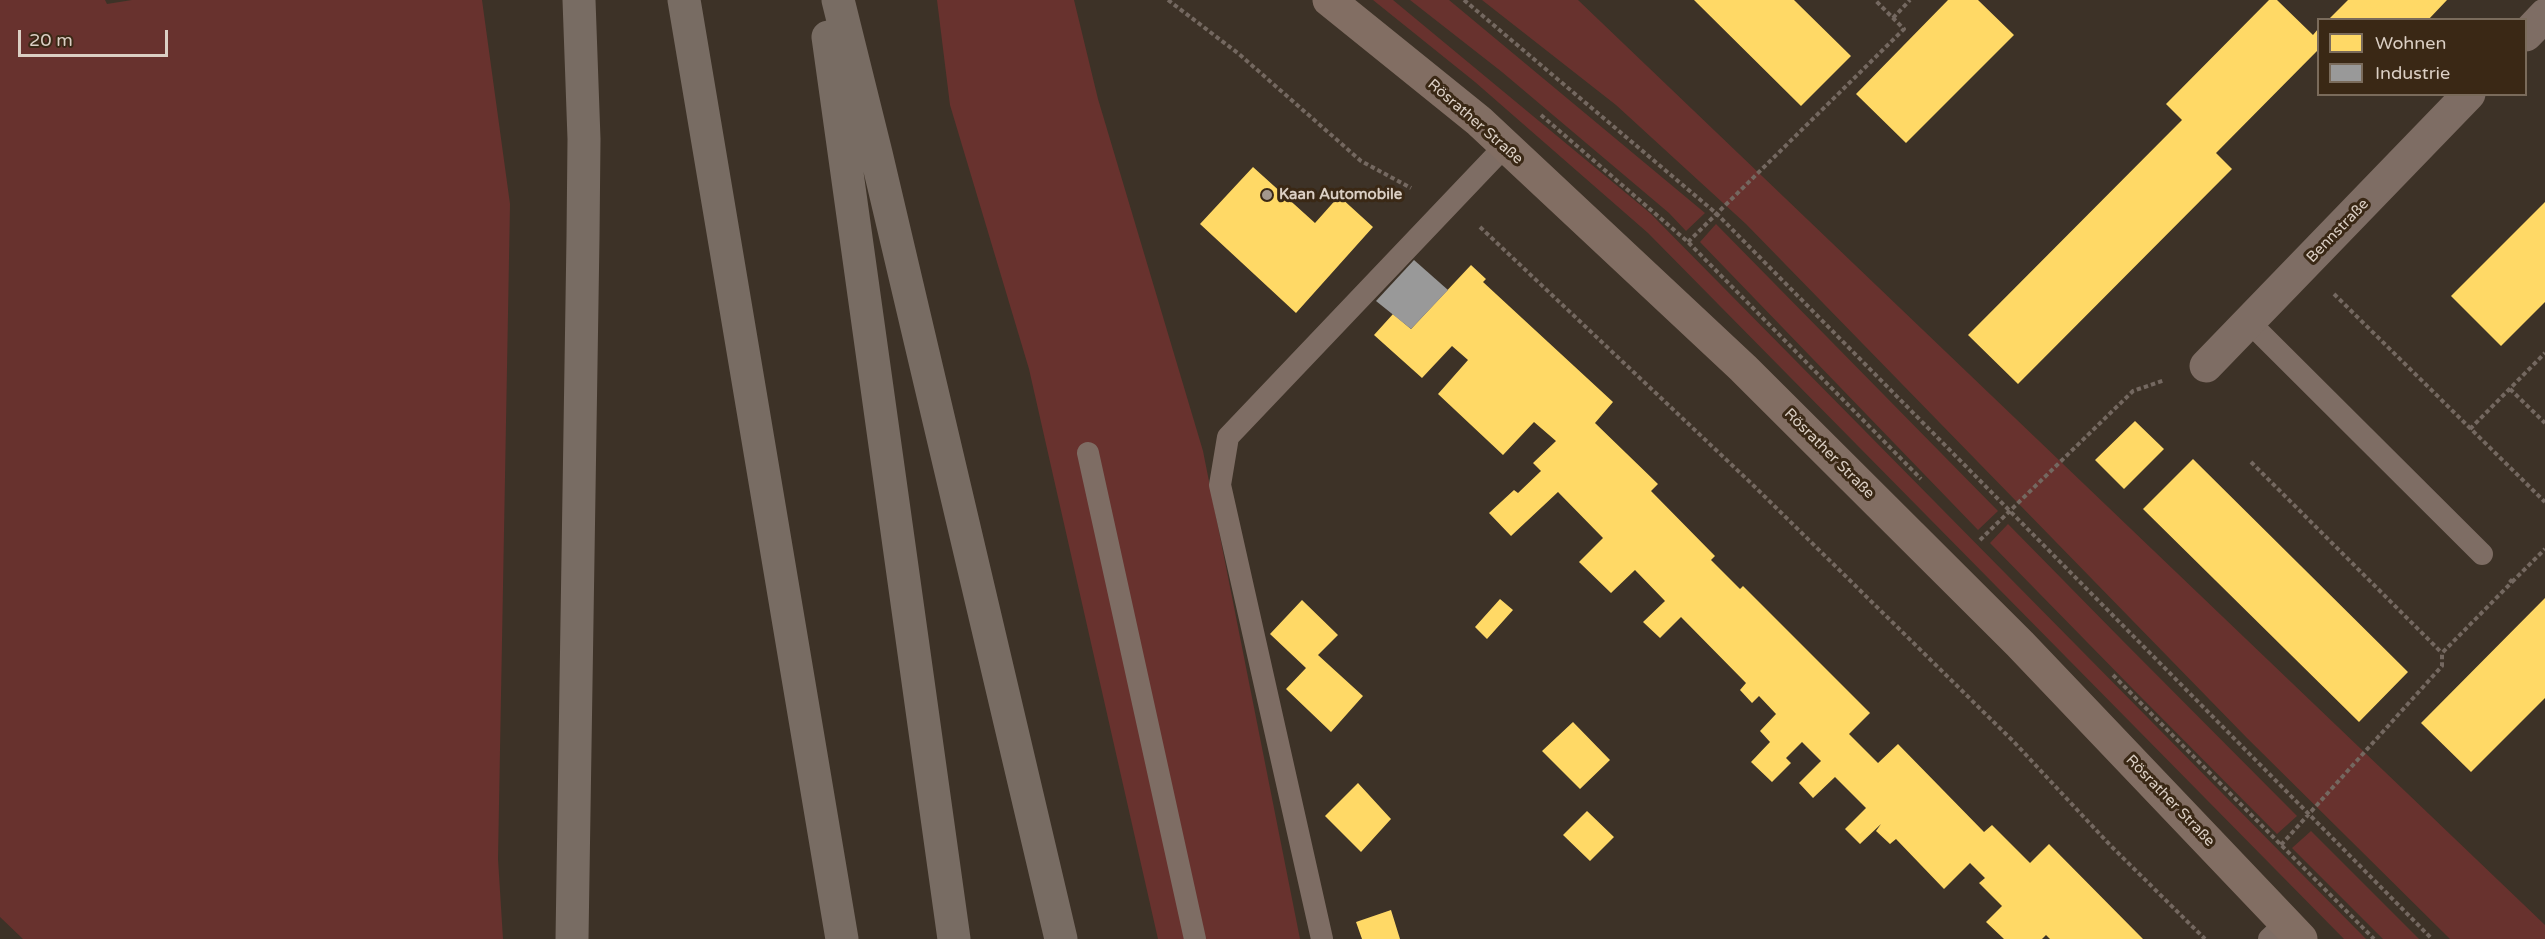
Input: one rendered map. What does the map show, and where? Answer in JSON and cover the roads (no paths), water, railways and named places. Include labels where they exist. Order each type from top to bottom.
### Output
[{"type":"highway","points":[[572,939],[584,237],[584,139],[579,0]]},
{"type":"highway","points":[[684,0],[842,939]]},
{"type":"highway","points":[[823,0],[954,939]]},
{"type":"highway","points":[[838,0],[1061,939]]},
{"type":"main road","name":"Rösrather Straße","points":[[1329,0],[1470,114],[1743,368],[2020,644],[2285,934]]},
{"type":"street","points":[[2527,34],[2545,15]]},
{"type":"street","name":"Bennstraße","points":[[2206,366],[2467,96]]},
{"type":"lane","points":[[1322,939],[1220,485],[1228,437],[1505,146]]},
{"type":"lane","points":[[2249,322],[2482,554]]},
{"type":"lane","points":[[1088,453],[1195,939]]},
{"type":"place","name":"Kaan Automobile","points":[[1267,195]]}]
